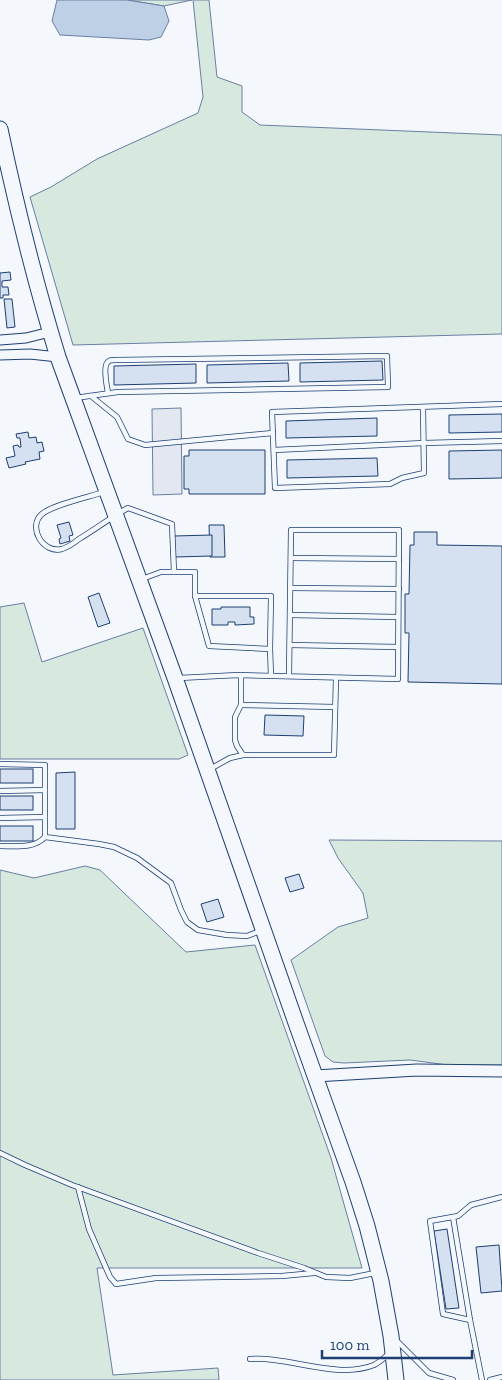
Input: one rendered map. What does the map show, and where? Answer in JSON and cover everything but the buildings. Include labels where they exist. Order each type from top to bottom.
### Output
[{"type":"highway","points":[[0,128],[16,204],[58,357],[175,678],[367,1226],[379,1273],[392,1343],[396,1380]]},
{"type":"street","points":[[0,340],[26,338],[50,332]]},
{"type":"street","points":[[0,355],[30,354],[58,357]]},
{"type":"street","points":[[315,1076],[417,1070],[502,1071]]},
{"type":"lane","points":[[73,398],[118,392],[388,387],[387,356],[114,360],[106,364],[108,393]]},
{"type":"lane","points":[[92,396],[117,417],[128,439],[145,445],[273,433]]},
{"type":"lane","points":[[423,407],[424,473],[402,478],[390,484],[275,488],[272,412],[502,404]]},
{"type":"lane","points":[[274,450],[424,442],[502,441]]},
{"type":"lane","points":[[106,492],[49,509],[40,515],[36,525],[37,534],[42,543],[51,550],[62,549],[128,508],[172,524],[174,572]]},
{"type":"lane","points":[[175,678],[242,675],[398,679],[399,530],[291,530],[289,676]]},
{"type":"lane","points":[[291,558],[399,559]]},
{"type":"lane","points":[[138,580],[161,572],[194,572],[195,596],[209,646],[270,649]]},
{"type":"lane","points":[[291,588],[398,589]]},
{"type":"lane","points":[[195,596],[271,596],[271,676]]},
{"type":"lane","points":[[290,615],[398,618]]},
{"type":"lane","points":[[290,644],[398,647]]},
{"type":"lane","points":[[242,675],[241,704],[236,717],[235,740],[243,755]]},
{"type":"lane","points":[[207,771],[230,758],[243,755],[334,755],[336,678]]},
{"type":"lane","points":[[241,704],[335,707]]},
{"type":"lane","points":[[0,764],[45,765],[45,837],[38,844],[0,846]]},
{"type":"lane","points":[[0,791],[45,790]]},
{"type":"lane","points":[[0,818],[45,817]]},
{"type":"lane","points":[[45,837],[114,847],[137,858],[171,883],[187,922],[198,930],[247,936],[263,930]]},
{"type":"lane","points":[[0,1153],[78,1187],[326,1277],[350,1278],[379,1273]]},
{"type":"lane","points":[[78,1187],[89,1229],[110,1277],[116,1284],[156,1278],[282,1276],[315,1272]]},
{"type":"lane","points":[[470,1320],[442,1314],[430,1221],[458,1216],[471,1205],[502,1197]]},
{"type":"lane","points":[[453,1217],[482,1380]]},
{"type":"lane","points":[[250,1359],[262,1358],[309,1367],[347,1370],[376,1364],[392,1343],[429,1373],[453,1380]]},
{"type":"lane","points":[[490,1380],[502,1378]]},
{"type":"shaded area","points":[[127,0],[192,0],[164,6]]},
{"type":"shaded area","points":[[193,0],[209,0],[217,77],[242,86],[242,112],[260,125],[502,135],[502,334],[73,345],[30,197],[51,187],[97,159],[198,113],[203,97]]},
{"type":"shaded area","points":[[181,408],[182,494],[153,495],[152,409]]},
{"type":"shaded area","points":[[24,603],[42,662],[143,628],[188,755],[179,759],[0,759],[0,607]]},
{"type":"shaded area","points":[[329,840],[502,841],[502,1065],[448,1065],[410,1060],[344,1063],[333,1062],[325,1056],[291,960],[338,927],[368,918],[363,893],[338,858]]},
{"type":"shaded area","points":[[85,866],[100,870],[186,952],[255,945],[331,1158],[362,1268],[97,1268],[113,1375],[218,1368],[219,1380],[0,1380],[0,870],[34,878]]},
{"type":"water","points":[[57,0],[127,0],[164,6],[169,21],[161,37],[149,40],[60,35],[52,21]]}]
